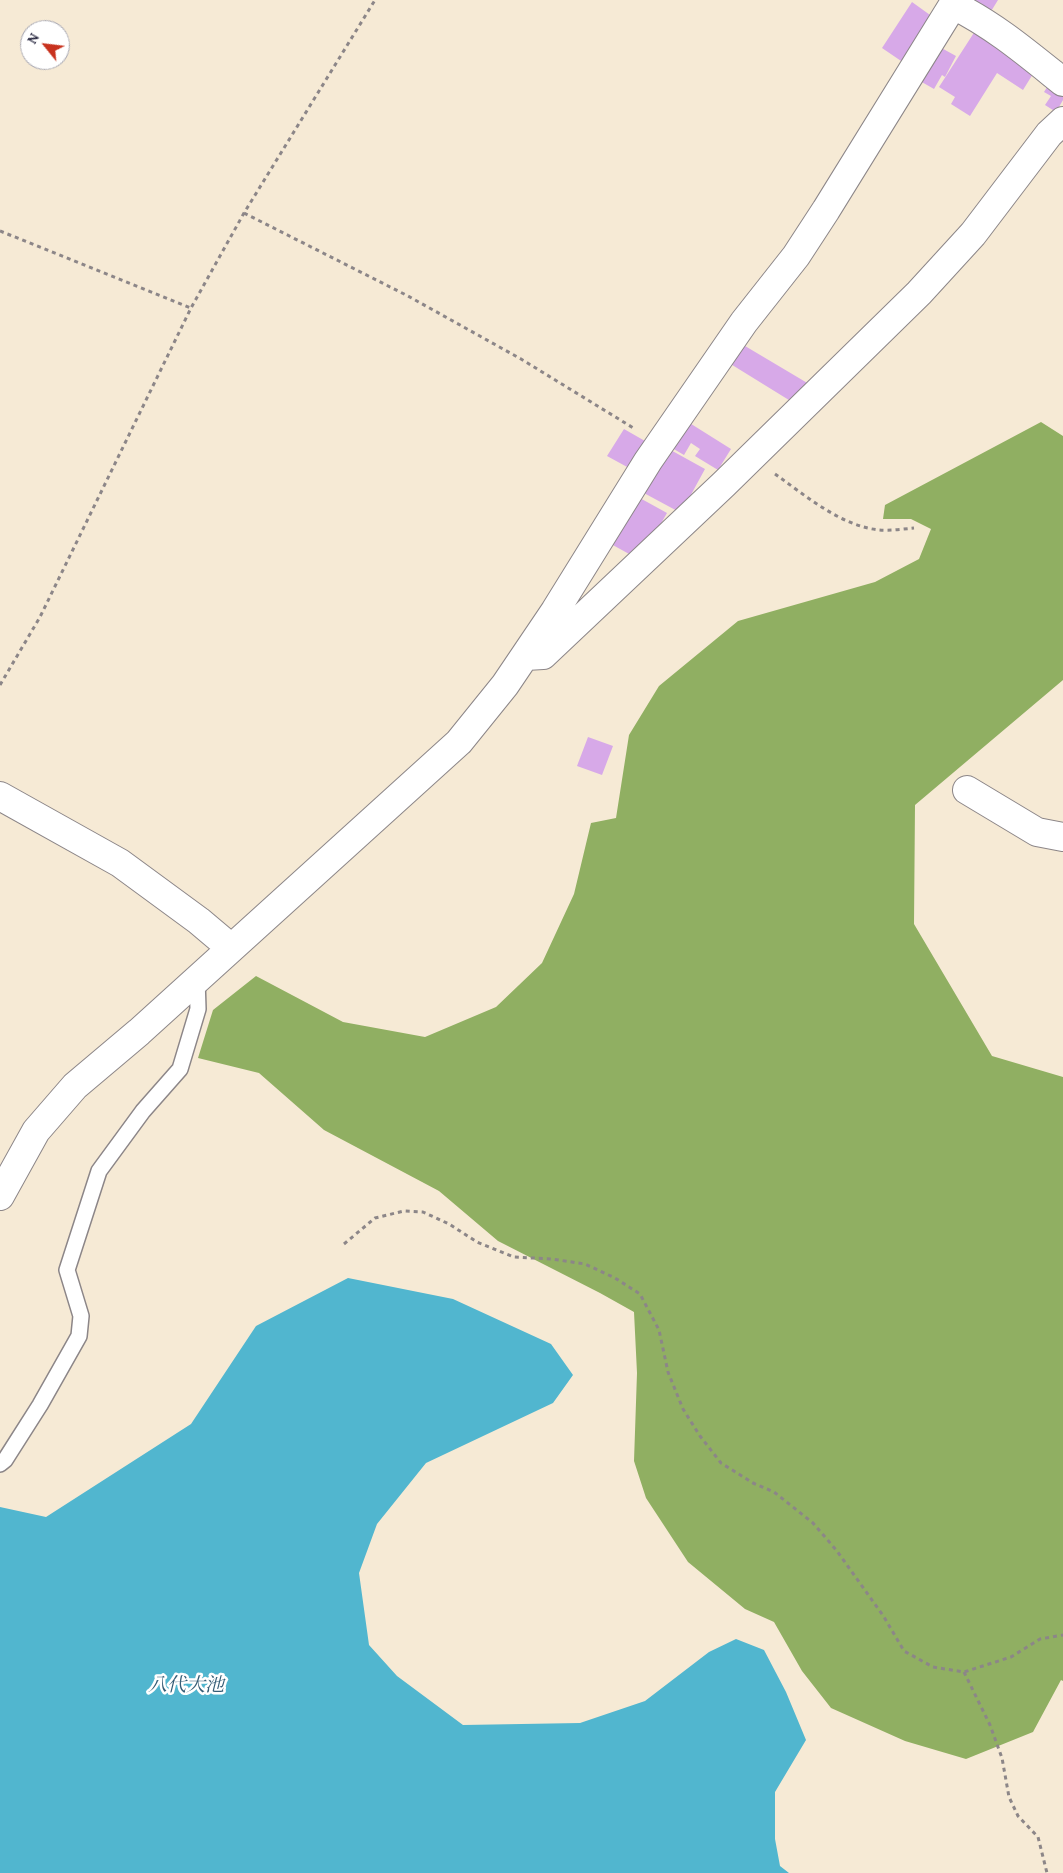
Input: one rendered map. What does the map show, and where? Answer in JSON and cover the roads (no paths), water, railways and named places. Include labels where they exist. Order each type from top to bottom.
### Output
[{"type":"street","points":[[0,1196],[36,1131],[75,1086],[139,1032],[459,742],[505,685],[555,611],[659,444],[744,322],[796,256],[853,169],[954,3],[1021,48],[1063,82]]},
{"type":"street","points":[[524,656],[543,655],[751,458],[919,293],[973,234],[1049,134],[1063,121]]},
{"type":"street","points":[[967,790],[1037,832],[1063,837]]},
{"type":"street","points":[[0,796],[120,862],[199,921],[231,948]]},
{"type":"lane","points":[[0,1464],[5,1460],[40,1405],[79,1336],[81,1316],[67,1270],[99,1172],[143,1110],[180,1069],[198,1009],[197,978]]},
{"type":"water","name":"八代大池","points":[[348,1278],[453,1299],[551,1344],[573,1375],[553,1403],[426,1463],[377,1524],[359,1573],[369,1645],[397,1676],[463,1725],[580,1723],[645,1701],[709,1652],[736,1639],[764,1650],[786,1692],[806,1740],[775,1792],[775,1839],[780,1866],[789,1873],[0,1873],[0,1507],[46,1517],[191,1424],[256,1326]]}]
